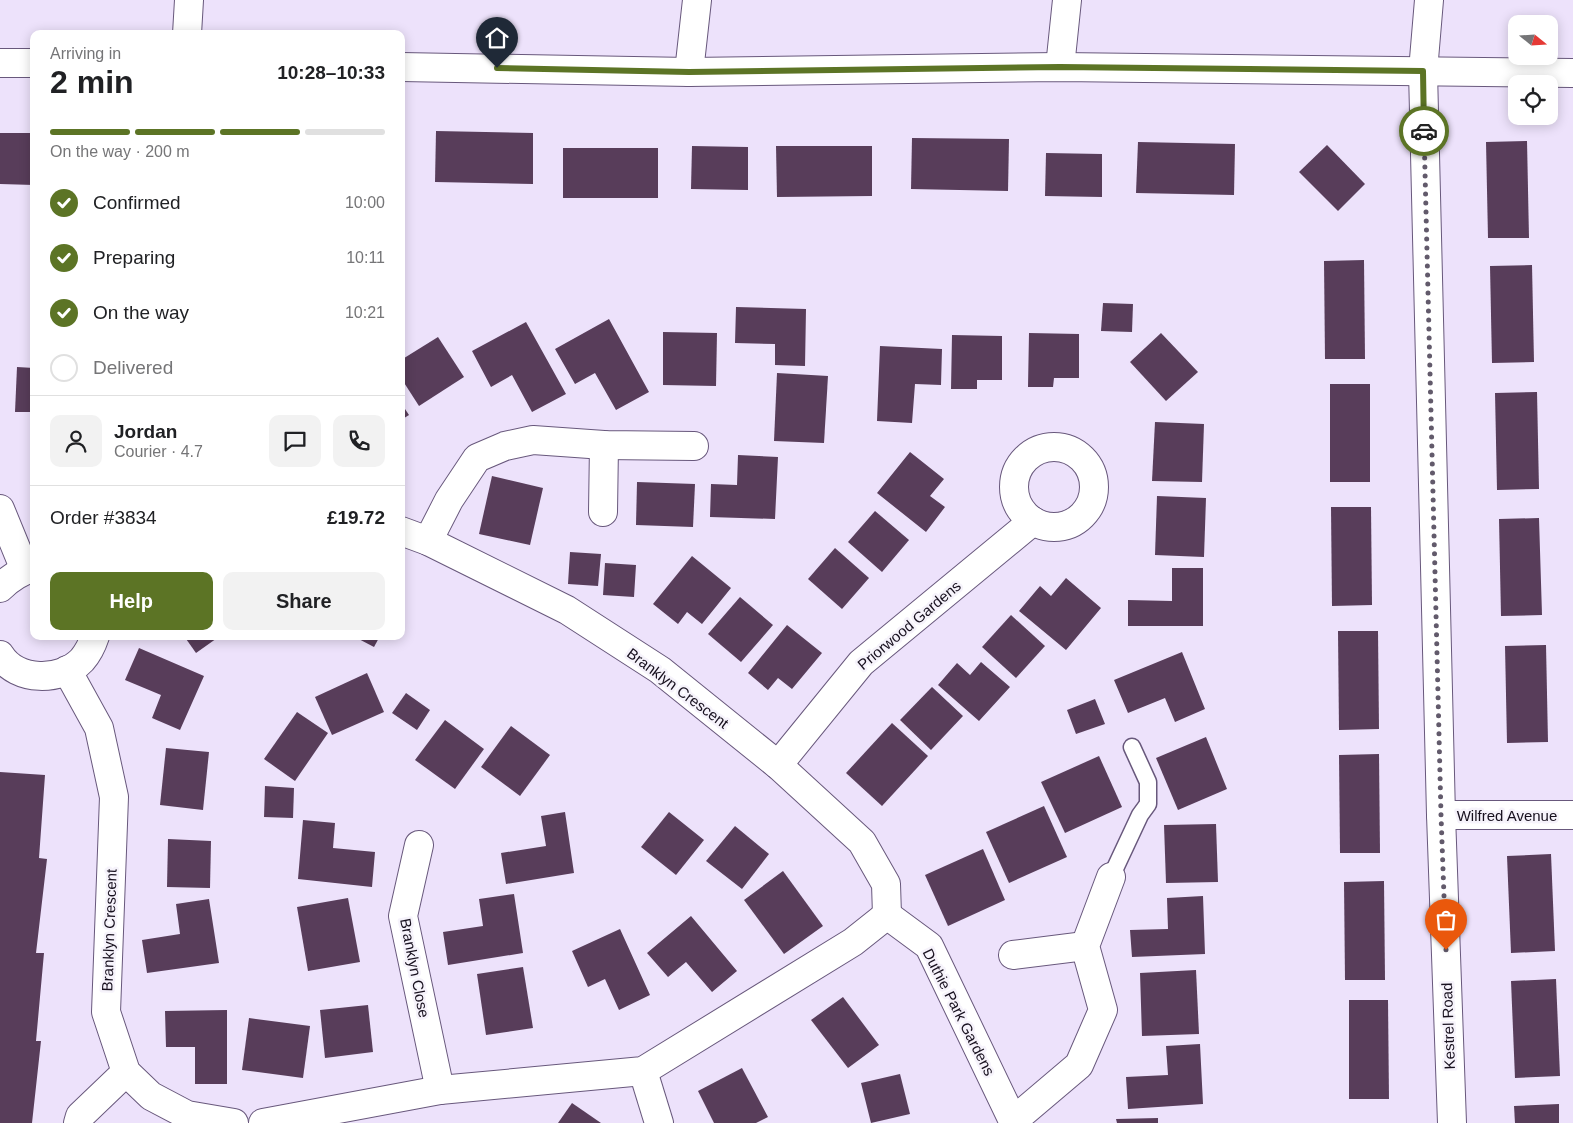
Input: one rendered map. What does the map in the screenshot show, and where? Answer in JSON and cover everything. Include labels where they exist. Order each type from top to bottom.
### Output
[{"type":"street","points":[[187,30],[189,0]]},
{"type":"street","points":[[689,72],[697,0]]},
{"type":"street","points":[[1060,67],[1067,0]]},
{"type":"street","name":"Kestrel Road","points":[[1429,0],[1423,71],[1441,815],[1452,1123]]},
{"type":"street","points":[[0,63],[30,63]]},
{"type":"street","points":[[405,67],[689,72],[1060,67],[1573,73]]},
{"type":"street","points":[[428,542],[449,500],[477,458],[505,446],[533,440],[604,445],[694,446]]},
{"type":"street","points":[[603,512],[604,445]]},
{"type":"street","points":[[0,509],[29,569],[9,578],[0,588]]},
{"type":"street","name":"Priorwood Gardens","points":[[778,765],[861,663],[1033,521]]},
{"type":"street","name":"Branklyn Crescent","points":[[405,533],[428,542],[575,615],[660,670],[778,765],[862,842],[886,884],[887,915]]},
{"type":"street","points":[[1,658],[16,670],[33,676],[50,676],[67,670],[82,660],[94,640]]},
{"type":"street","name":"Branklyn Crescent","points":[[67,670],[98,728],[114,798],[106,1012],[126,1072],[151,1096],[187,1115],[234,1123]]},
{"type":"street","name":"Wilfred Avenue","points":[[1441,815],[1573,815]]},
{"type":"street","name":"Branklyn Close","points":[[419,845],[403,916],[440,1090]]},
{"type":"street","points":[[1014,1122],[1080,1065],[1103,1010],[1085,946],[1111,877]]},
{"type":"street","points":[[263,1123],[440,1090],[642,1071],[853,942],[887,915]]},
{"type":"street","name":"Duthie Park Gardens","points":[[887,915],[929,946],[1014,1122]]},
{"type":"street","points":[[1013,955],[1085,946]]},
{"type":"street","points":[[642,1071],[659,1123]]},
{"type":"street","points":[[78,1123],[80,1116],[126,1072]]},
{"type":"lane","points":[[1111,877],[1140,815],[1148,804],[1148,782],[1132,747]]},
{"type":"building","points":[[436,131],[533,133],[533,184],[435,182]]},
{"type":"building","points":[[0,133],[30,133],[30,185],[0,184]]},
{"type":"building","points":[[912,138],[1009,139],[1008,191],[911,189]]},
{"type":"building","points":[[1527,141],[1529,238],[1488,238],[1486,142]]},
{"type":"building","points":[[1138,142],[1235,144],[1234,195],[1136,193]]},
{"type":"building","points":[[1327,145],[1365,184],[1338,211],[1299,172]]},
{"type":"building","points":[[692,146],[748,147],[748,190],[691,189]]},
{"type":"building","points":[[776,146],[872,146],[872,196],[777,197]]},
{"type":"building","points":[[563,148],[658,148],[658,198],[563,198]]},
{"type":"building","points":[[1046,153],[1102,154],[1102,197],[1045,196]]},
{"type":"building","points":[[1364,260],[1365,359],[1325,359],[1324,261]]},
{"type":"building","points":[[1532,265],[1534,362],[1492,363],[1490,266]]},
{"type":"building","points":[[1103,303],[1133,304],[1132,332],[1101,331]]},
{"type":"building","points":[[736,307],[806,309],[805,366],[775,365],[775,344],[735,343]]},
{"type":"building","points":[[609,319],[649,392],[616,410],[595,373],[575,384],[555,349]]},
{"type":"building","points":[[526,322],[566,394],[532,412],[512,375],[491,387],[472,351]]},
{"type":"building","points":[[663,332],[717,333],[716,386],[663,385]]},
{"type":"building","points":[[1029,333],[1079,334],[1079,378],[1054,378],[1053,387],[1028,387]]},
{"type":"building","points":[[1161,333],[1198,372],[1166,401],[1130,362]]},
{"type":"building","points":[[952,335],[1002,336],[1002,380],[977,380],[977,389],[951,389]]},
{"type":"building","points":[[438,337],[464,377],[419,406],[405,384],[405,358]]},
{"type":"building","points":[[880,346],[942,349],[941,385],[915,384],[912,423],[877,421]]},
{"type":"building","points":[[17,367],[30,368],[30,412],[15,412]]},
{"type":"building","points":[[777,373],[828,376],[824,443],[774,441]]},
{"type":"building","points":[[1330,384],[1370,384],[1370,482],[1330,482]]},
{"type":"building","points":[[1537,392],[1539,489],[1497,490],[1495,393]]},
{"type":"building","points":[[405,409],[409,415],[405,418]]},
{"type":"building","points":[[1155,422],[1204,424],[1202,482],[1152,481]]},
{"type":"building","points":[[910,452],[944,479],[930,496],[945,507],[926,532],[877,493]]},
{"type":"building","points":[[738,455],[778,457],[775,519],[710,517],[711,484],[737,485]]},
{"type":"building","points":[[492,476],[543,488],[530,545],[479,534]]},
{"type":"building","points":[[637,482],[695,484],[693,527],[636,525]]},
{"type":"building","points":[[1157,496],[1206,498],[1204,557],[1155,555]]},
{"type":"building","points":[[1331,507],[1371,507],[1372,605],[1332,606]]},
{"type":"building","points":[[875,511],[909,540],[882,572],[848,542]]},
{"type":"building","points":[[1539,518],[1542,615],[1501,616],[1499,519]]},
{"type":"building","points":[[835,548],[869,578],[842,609],[808,579]]},
{"type":"building","points":[[570,552],[601,554],[598,586],[568,584]]},
{"type":"building","points":[[692,556],[731,588],[702,624],[687,612],[678,624],[653,604]]},
{"type":"building","points":[[605,563],[636,565],[634,597],[603,595]]},
{"type":"building","points":[[1172,568],[1203,568],[1203,626],[1128,626],[1128,600],[1172,601]]},
{"type":"building","points":[[1066,578],[1101,608],[1066,650],[1019,611],[1040,586],[1051,596]]},
{"type":"building","points":[[740,597],[773,625],[741,662],[708,634]]},
{"type":"building","points":[[1011,615],[1045,646],[1016,678],[982,647]]},
{"type":"building","points":[[787,625],[822,653],[792,689],[778,678],[768,690],[748,673]]},
{"type":"building","points":[[1338,631],[1378,631],[1379,729],[1339,730]]},
{"type":"building","points":[[187,640],[214,640],[196,653]]},
{"type":"building","points":[[361,640],[378,640],[374,647]]},
{"type":"building","points":[[1546,645],[1548,742],[1507,743],[1505,646]]},
{"type":"building","points":[[139,648],[204,676],[180,730],[152,718],[161,695],[125,680]]},
{"type":"building","points":[[1182,652],[1205,709],[1175,722],[1165,698],[1128,713],[1114,680]]},
{"type":"building","points":[[981,662],[1010,687],[979,721],[938,685],[957,663],[970,675]]},
{"type":"building","points":[[367,673],[384,712],[332,735],[315,697]]},
{"type":"building","points":[[932,687],[963,716],[931,750],[900,720]]},
{"type":"building","points":[[406,693],[430,710],[417,730],[392,713]]},
{"type":"building","points":[[1095,699],[1105,724],[1076,734],[1067,710]]},
{"type":"building","points":[[297,712],[328,733],[295,781],[264,759]]},
{"type":"building","points":[[445,720],[484,749],[455,789],[415,760]]},
{"type":"building","points":[[892,723],[928,756],[882,806],[846,773]]},
{"type":"building","points":[[511,726],[550,755],[520,796],[481,767]]},
{"type":"building","points":[[1206,737],[1227,789],[1178,810],[1156,758]]},
{"type":"building","points":[[166,748],[209,752],[203,810],[160,805]]},
{"type":"building","points":[[1379,754],[1380,853],[1340,853],[1339,755]]},
{"type":"building","points":[[1099,756],[1122,807],[1065,833],[1041,782]]},
{"type":"building","points":[[0,772],[45,775],[39,858],[47,859],[36,953],[44,953],[36,1041],[41,1041],[32,1123],[0,1123]]},
{"type":"building","points":[[265,786],[294,788],[293,818],[264,817]]},
{"type":"building","points":[[1044,806],[1067,857],[1009,883],[986,832]]},
{"type":"building","points":[[565,812],[574,873],[506,884],[501,853],[546,846],[541,816]]},
{"type":"building","points":[[669,812],[704,840],[676,875],[641,847]]},
{"type":"building","points":[[303,820],[335,823],[333,848],[375,852],[372,887],[298,879]]},
{"type":"building","points":[[1216,824],[1218,882],[1166,883],[1164,825]]},
{"type":"building","points":[[735,826],[769,854],[742,889],[706,861]]},
{"type":"building","points":[[168,839],[211,841],[210,888],[167,887]]},
{"type":"building","points":[[983,849],[1005,900],[948,926],[925,875]]},
{"type":"building","points":[[1551,854],[1555,951],[1511,953],[1507,856]]},
{"type":"building","points":[[783,871],[823,926],[784,954],[744,900]]},
{"type":"building","points":[[1384,881],[1385,980],[1345,980],[1344,882]]},
{"type":"building","points":[[514,894],[523,953],[448,965],[443,932],[483,926],[479,899]]},
{"type":"building","points":[[1203,896],[1205,954],[1132,957],[1130,930],[1168,929],[1167,898]]},
{"type":"building","points":[[348,898],[360,962],[308,971],[297,907]]},
{"type":"building","points":[[209,899],[219,963],[147,973],[142,940],[180,934],[176,904]]},
{"type":"building","points":[[691,916],[737,971],[712,992],[686,962],[668,977],[647,953]]},
{"type":"building","points":[[620,929],[650,995],[619,1010],[605,979],[588,987],[572,951]]},
{"type":"building","points":[[523,967],[533,1028],[486,1035],[477,974]]},
{"type":"building","points":[[1196,970],[1199,1034],[1142,1036],[1140,973]]},
{"type":"building","points":[[1556,979],[1560,1076],[1515,1078],[1511,981]]},
{"type":"building","points":[[843,997],[879,1045],[848,1068],[811,1020]]},
{"type":"building","points":[[1349,1000],[1388,1000],[1389,1099],[1349,1099]]},
{"type":"building","points":[[368,1005],[373,1052],[325,1058],[320,1010]]},
{"type":"building","points":[[227,1010],[227,1084],[195,1084],[195,1047],[166,1047],[165,1011]]},
{"type":"building","points":[[249,1018],[310,1026],[303,1078],[242,1070]]},
{"type":"building","points":[[1200,1044],[1203,1104],[1128,1109],[1126,1077],[1168,1075],[1166,1046]]},
{"type":"building","points":[[742,1068],[768,1117],[756,1123],[714,1123],[698,1091]]},
{"type":"building","points":[[900,1074],[910,1114],[871,1123],[861,1083]]},
{"type":"building","points":[[572,1103],[601,1123],[558,1123]]},
{"type":"building","points":[[1559,1104],[1559,1123],[1515,1123],[1514,1106]]},
{"type":"building","points":[[1158,1118],[1158,1123],[1117,1123],[1116,1119]]},
{"type":"way so far","points":[[1424,131],[1446,950]]},
{"type":"route","points":[[497,68],[689,72],[1060,67],[1423,71],[1424,131]]}]
